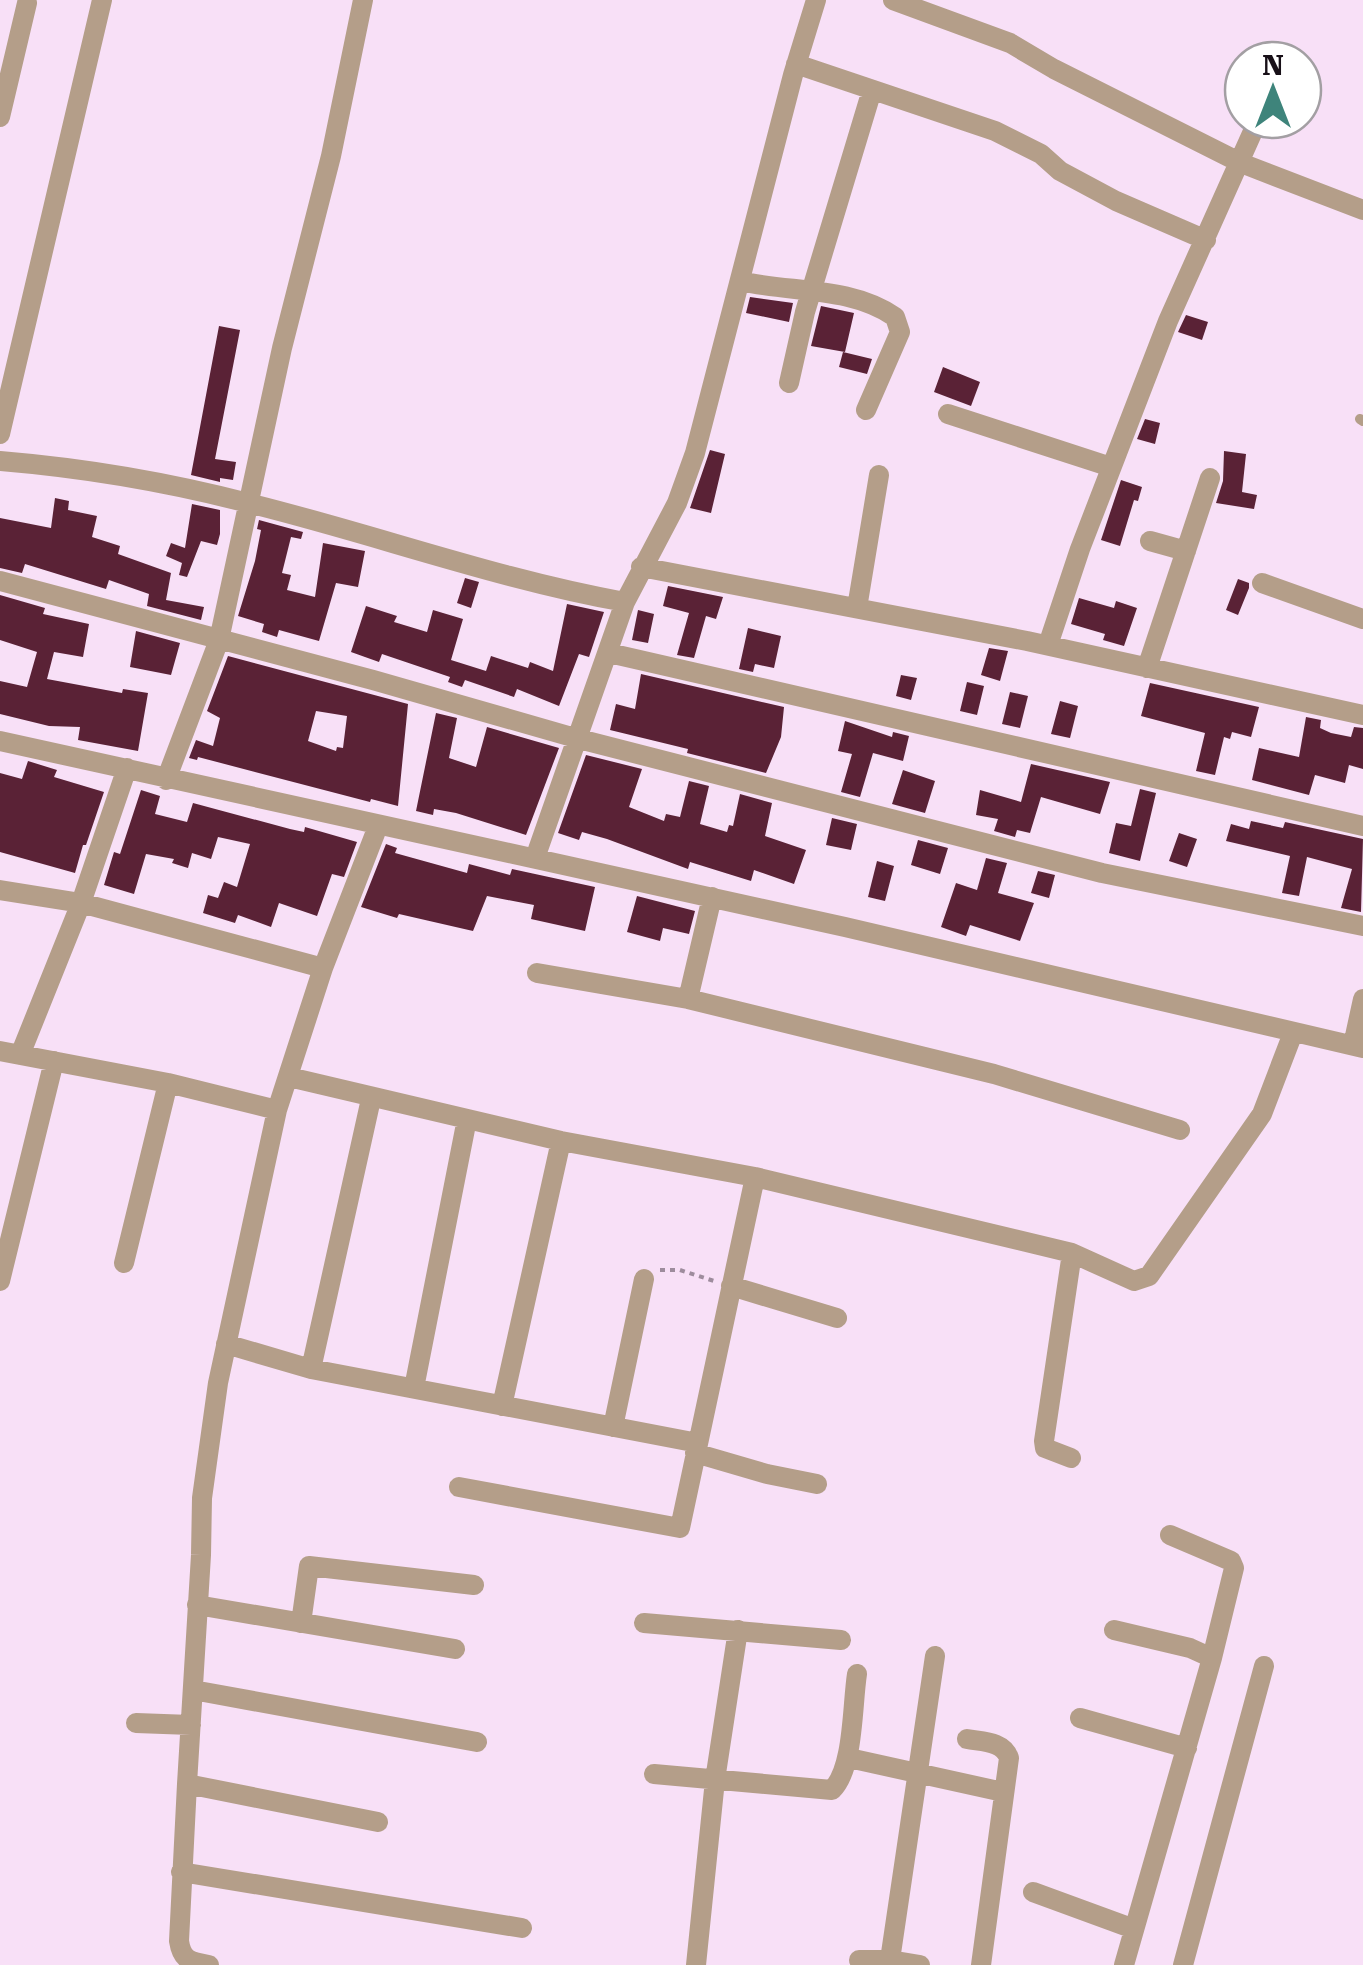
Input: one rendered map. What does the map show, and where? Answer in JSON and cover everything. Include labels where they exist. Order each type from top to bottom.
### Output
[{"type":"street","points":[[0,434],[102,0]]},
{"type":"street","points":[[166,780],[219,640],[282,348],[331,156],[364,0]]},
{"type":"street","points":[[535,858],[624,602],[676,503],[694,453],[816,0]]},
{"type":"street","points":[[893,0],[1010,43],[1241,163],[1363,210]]},
{"type":"street","points":[[0,118],[27,3]]},
{"type":"street","points":[[796,64],[995,131],[1116,200],[1206,240]]},
{"type":"street","points":[[788,383],[872,90]]},
{"type":"street","points":[[1048,646],[1080,549],[1168,321],[1250,140]]},
{"type":"street","points":[[740,281],[843,296],[890,313],[899,322],[900,332],[866,410]]},
{"type":"street","points":[[948,414],[1112,468]]},
{"type":"street","points":[[0,462],[102,472],[250,503],[563,591],[624,602]]},
{"type":"street","points":[[857,608],[879,474]]},
{"type":"street","points":[[1148,668],[1210,478]]},
{"type":"street","points":[[1150,541],[1186,552]]},
{"type":"street","points":[[641,568],[1048,646],[1363,714]]},
{"type":"street","points":[[0,581],[579,739],[1102,873],[1363,926]]},
{"type":"street","points":[[1262,583],[1363,619]]},
{"type":"street","points":[[609,653],[1363,826]]},
{"type":"street","points":[[0,741],[712,897],[1358,1046],[1363,999]]},
{"type":"street","points":[[127,768],[81,903],[10,1053],[168,1083],[277,1110]]},
{"type":"street","points":[[209,1965],[188,1962],[181,1954],[181,1872],[202,1498],[226,1344],[277,1110],[323,968],[378,826]]},
{"type":"street","points":[[0,890],[81,903],[323,968]]},
{"type":"street","points":[[688,999],[712,897]]},
{"type":"street","points":[[536,973],[688,999],[994,1074],[1180,1130]]},
{"type":"street","points":[[289,1078],[560,1141],[756,1178],[1072,1253],[1134,1281],[1149,1276],[1262,1114],[1294,1033]]},
{"type":"street","points":[[0,1280],[7,1224],[54,1061]]},
{"type":"street","points":[[124,1263],[168,1083]]},
{"type":"street","points":[[311,1370],[370,1099]]},
{"type":"street","points":[[414,1388],[466,1120]]},
{"type":"street","points":[[502,1406],[560,1141]]},
{"type":"street","points":[[458,1488],[675,1530],[683,1525],[696,1448],[756,1178]]},
{"type":"street","points":[[1071,1458],[1045,1448],[1044,1441],[1072,1253]]},
{"type":"street","points":[[613,1428],[644,1280]]},
{"type":"street","points":[[731,1286],[837,1318]]},
{"type":"street","points":[[226,1344],[311,1370],[613,1428],[696,1448],[767,1474],[817,1484]]},
{"type":"street","points":[[1124,1965],[1234,1568],[1231,1561],[1170,1535]]},
{"type":"street","points":[[300,1623],[309,1566],[474,1585]]},
{"type":"street","points":[[197,1606],[455,1649]]},
{"type":"street","points":[[644,1623],[842,1640]]},
{"type":"street","points":[[696,1965],[715,1780],[738,1630]]},
{"type":"street","points":[[1114,1630],[1190,1648],[1212,1658]]},
{"type":"street","points":[[890,1960],[934,1656]]},
{"type":"street","points":[[1183,1965],[1264,1666]]},
{"type":"street","points":[[654,1774],[832,1790],[848,1758],[857,1674]]},
{"type":"street","points":[[193,1690],[476,1742]]},
{"type":"street","points":[[1080,1718],[1187,1748]]},
{"type":"street","points":[[136,1723],[191,1725]]},
{"type":"street","points":[[967,1739],[999,1745],[1009,1758],[981,1965]]},
{"type":"street","points":[[848,1758],[1003,1792]]},
{"type":"street","points":[[186,1784],[378,1822]]},
{"type":"street","points":[[181,1872],[522,1928]]},
{"type":"street","points":[[1033,1892],[1134,1930]]},
{"type":"street","points":[[859,1960],[920,1965]]},
{"type":"path","points":[[644,1280],[656,1270],[680,1270],[731,1286]]},
{"type":"building","points":[[750,297],[793,303],[789,322],[746,313]]},
{"type":"building","points":[[821,306],[854,313],[845,352],[811,346]]},
{"type":"building","points":[[1186,315],[1208,322],[1202,340],[1178,332]]},
{"type":"building","points":[[219,326],[240,330],[215,459],[236,462],[233,480],[220,478],[220,482],[191,475]]},
{"type":"building","points":[[843,352],[872,359],[867,374],[839,367]]},
{"type":"building","points":[[943,367],[980,382],[971,406],[934,392]]},
{"type":"building","points":[[1145,419],[1160,423],[1155,444],[1137,439]]},
{"type":"building","points":[[710,450],[725,454],[711,513],[690,508]]},
{"type":"building","points":[[1224,451],[1246,454],[1242,492],[1257,495],[1254,509],[1216,503],[1223,481]]},
{"type":"building","points":[[1121,480],[1142,487],[1120,546],[1101,540]]},
{"type":"building","points":[[55,498],[69,501],[68,510],[97,516],[92,537],[120,546],[118,554],[171,573],[166,600],[204,607],[201,620],[147,606],[149,594],[109,580],[106,589],[25,564],[22,573],[0,568],[0,518],[51,528]]},
{"type":"building","points":[[192,504],[220,510],[220,534],[217,545],[201,541],[187,577],[179,575],[182,563],[166,556],[171,543],[185,548]]},
{"type":"building","points":[[259,520],[303,532],[301,539],[291,537],[282,573],[291,575],[287,590],[315,597],[323,543],[365,551],[358,587],[336,583],[319,641],[279,630],[277,637],[262,632],[264,624],[238,616],[255,561]]},
{"type":"building","points":[[465,578],[479,582],[471,608],[457,603]]},
{"type":"building","points":[[1238,579],[1249,583],[1249,588],[1238,615],[1226,610]]},
{"type":"building","points":[[668,586],[723,597],[716,619],[706,616],[694,658],[677,655],[689,613],[663,606]]},
{"type":"building","points":[[0,595],[45,608],[43,614],[89,624],[83,657],[54,652],[47,679],[122,693],[123,689],[148,693],[138,751],[78,740],[80,727],[49,726],[0,714],[0,681],[27,687],[37,652],[0,640]]},
{"type":"building","points":[[1079,598],[1114,608],[1116,601],[1137,608],[1124,646],[1103,640],[1105,634],[1071,624]]},
{"type":"building","points":[[567,604],[604,612],[589,657],[579,654],[559,706],[517,689],[514,697],[465,680],[462,687],[448,682],[450,677],[382,654],[379,662],[351,652],[366,606],[397,616],[394,622],[427,632],[433,610],[463,619],[451,660],[486,671],[491,656],[528,668],[530,662],[553,671]]},
{"type":"building","points":[[638,610],[654,614],[648,643],[632,640]]},
{"type":"building","points":[[748,628],[781,636],[774,668],[755,664],[753,672],[739,669]]},
{"type":"building","points":[[136,631],[180,643],[171,675],[130,667]]},
{"type":"building","points":[[989,648],[1008,651],[1000,681],[981,675]]},
{"type":"building","points":[[228,656],[408,704],[398,806],[189,758],[196,740],[213,746],[220,718],[207,711]],"holes":[[[316,711],[347,716],[343,748],[337,747],[336,751],[308,741]]]},
{"type":"building","points":[[641,674],[784,707],[781,737],[766,773],[610,730],[616,704],[635,709]]},
{"type":"building","points":[[901,675],[917,678],[911,700],[896,696]]},
{"type":"building","points":[[967,682],[984,686],[977,715],[960,711]]},
{"type":"building","points":[[1150,683],[1259,707],[1251,737],[1232,732],[1230,739],[1224,737],[1215,775],[1196,771],[1205,733],[1141,716]]},
{"type":"building","points":[[1010,692],[1028,696],[1020,728],[1002,724]]},
{"type":"building","points":[[1060,701],[1078,706],[1070,738],[1051,734]]},
{"type":"building","points":[[436,713],[457,718],[449,758],[476,767],[487,727],[559,748],[526,835],[456,813],[434,809],[433,815],[416,811]]},
{"type":"building","points":[[1306,717],[1321,720],[1320,728],[1331,733],[1351,737],[1354,727],[1363,728],[1363,769],[1349,765],[1345,783],[1315,775],[1309,795],[1252,780],[1259,748],[1299,757]]},
{"type":"building","points":[[845,721],[892,737],[893,732],[909,736],[903,761],[873,753],[860,797],[841,792],[852,754],[838,751]]},
{"type":"building","points":[[586,755],[642,769],[629,807],[664,821],[666,814],[680,817],[689,781],[709,786],[700,824],[727,832],[729,825],[733,826],[740,794],[772,803],[765,836],[806,850],[794,884],[754,870],[751,881],[690,862],[688,869],[582,832],[579,840],[558,833]]},
{"type":"building","points":[[28,761],[57,770],[54,777],[104,792],[75,873],[0,852],[0,773],[22,779]]},
{"type":"building","points":[[1031,764],[1110,782],[1100,814],[1041,797],[1030,833],[1017,830],[1015,837],[994,831],[998,819],[976,815],[980,790],[1021,802]]},
{"type":"building","points":[[903,770],[935,781],[925,813],[892,804]]},
{"type":"building","points":[[1140,789],[1156,793],[1140,861],[1109,853],[1116,823],[1131,826]]},
{"type":"building","points":[[141,790],[160,796],[155,814],[187,822],[193,803],[357,842],[344,877],[332,874],[317,916],[279,903],[271,927],[238,915],[235,923],[203,913],[208,895],[218,898],[224,882],[237,887],[250,844],[218,837],[211,859],[192,853],[188,868],[172,863],[174,859],[146,854],[134,894],[104,885],[114,852],[120,854]]},
{"type":"building","points":[[832,818],[857,824],[851,850],[826,845]]},
{"type":"building","points":[[1251,821],[1283,828],[1285,822],[1363,839],[1361,912],[1341,908],[1352,869],[1307,857],[1299,896],[1282,893],[1290,856],[1226,841],[1231,824],[1249,829]]},
{"type":"building","points":[[1179,833],[1197,839],[1187,867],[1169,861]]},
{"type":"building","points":[[918,840],[948,848],[940,874],[911,865]]},
{"type":"building","points":[[386,844],[397,848],[395,853],[467,873],[469,864],[510,875],[512,869],[595,887],[585,931],[531,919],[534,905],[487,896],[473,931],[399,914],[397,918],[361,907]]},
{"type":"building","points":[[986,858],[1007,863],[998,893],[1034,903],[1020,941],[970,925],[966,936],[941,927],[956,883],[977,890]]},
{"type":"building","points":[[877,861],[894,866],[885,901],[868,897]]},
{"type":"building","points":[[1038,871],[1055,875],[1049,898],[1031,893]]},
{"type":"building","points":[[637,896],[695,911],[689,934],[663,928],[660,941],[627,932]]}]
